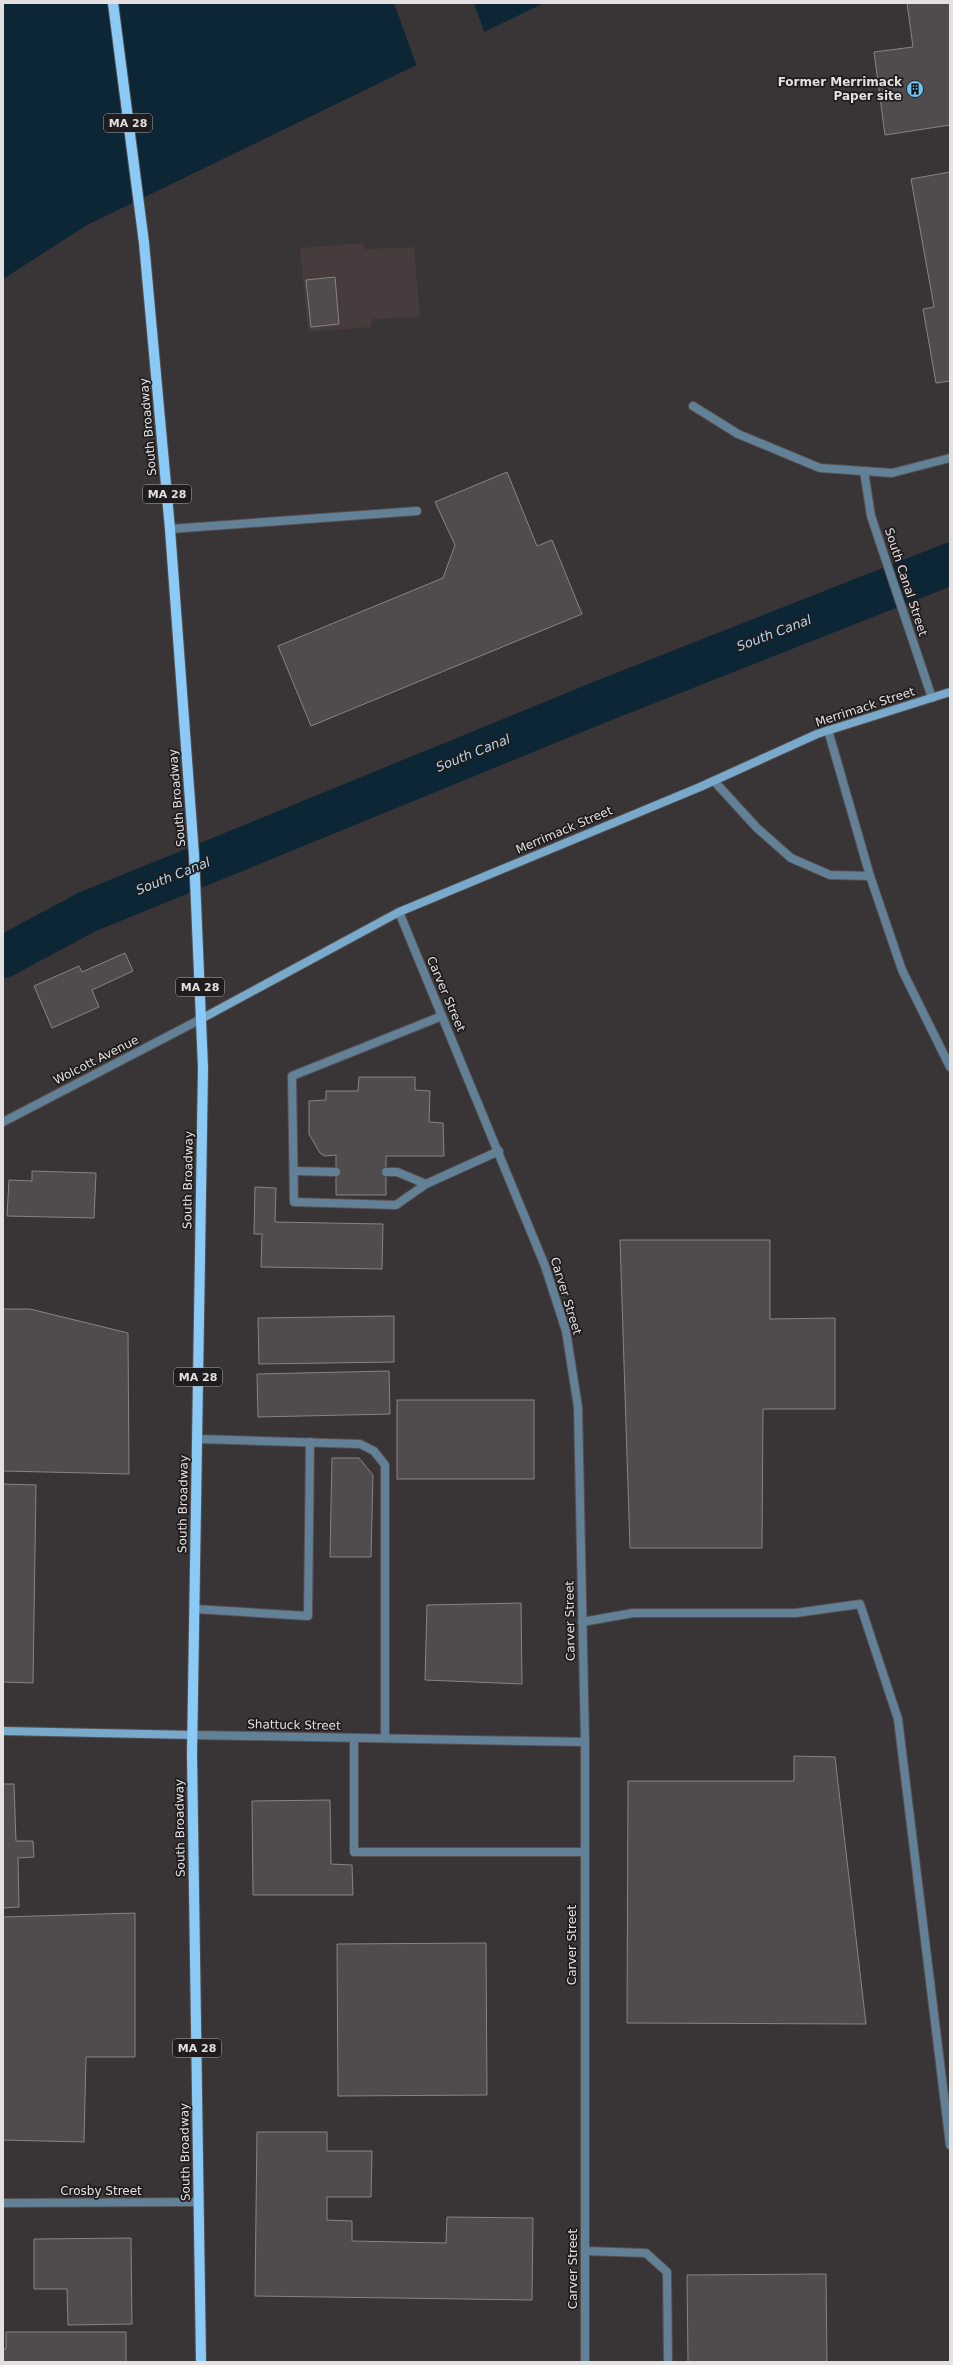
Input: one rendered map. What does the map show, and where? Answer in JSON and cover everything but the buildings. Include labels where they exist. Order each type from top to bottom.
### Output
[{"type":"main road","name":"South Broadway","points":[[112,3],[144,243],[170,529],[199,955],[203,1068],[193,1735],[201,2362]]},
{"type":"main road","name":"Merrimack Street","points":[[201,1019],[399,912],[714,780],[828,730],[950,692]]},
{"type":"main road","name":"Shattuck Street","points":[[3,1731],[193,1735]]},
{"type":"street","points":[[693,406],[738,434],[820,468],[892,473],[950,458]]},
{"type":"street","name":"South Canal Street","points":[[864,471],[871,516],[932,698]]},
{"type":"street","points":[[170,529],[417,511]]},
{"type":"street","points":[[828,730],[870,876],[902,970],[950,1067]]},
{"type":"street","points":[[714,780],[756,828],[791,858],[830,875],[870,876]]},
{"type":"street","name":"Carver Street","points":[[399,912],[546,1266],[566,1331],[578,1407],[585,1742],[584,2362]]},
{"type":"street","points":[[442,1016],[292,1076],[294,1202],[396,1205],[426,1184],[499,1151]]},
{"type":"street","name":"Wolcott Avenue","points":[[3,1122],[201,1019]]},
{"type":"street","points":[[294,1171],[336,1172]]},
{"type":"street","points":[[386,1172],[396,1172],[426,1184]]},
{"type":"street","points":[[197,1439],[360,1444],[374,1451],[385,1465],[385,1738]]},
{"type":"street","points":[[195,1609],[308,1616],[310,1442]]},
{"type":"street","points":[[582,1622],[633,1613],[796,1613],[860,1604],[898,1719],[950,2145]]},
{"type":"street","name":"Shattuck Street","points":[[193,1735],[585,1742]]},
{"type":"street","points":[[354,1738],[354,1852],[584,1852]]},
{"type":"street","name":"Crosby Street","points":[[3,2203],[199,2202]]},
{"type":"street","points":[[585,2251],[646,2253],[667,2272],[668,2362]]},
{"type":"shaded area","points":[[364,243],[364,249],[414,247],[420,317],[372,319],[371,327],[308,332],[300,248]]},
{"type":"water","points":[[3,3],[544,3],[87,225],[3,279]]},
{"type":"pier","points":[[394,3],[474,3],[485,34],[417,67]]},
{"type":"waterway","name":"South Canal","points":[[3,957],[87,912],[600,702],[950,564]]},
{"type":"place","name":"Former Merrimack Paper site","points":[[915,89]]}]
